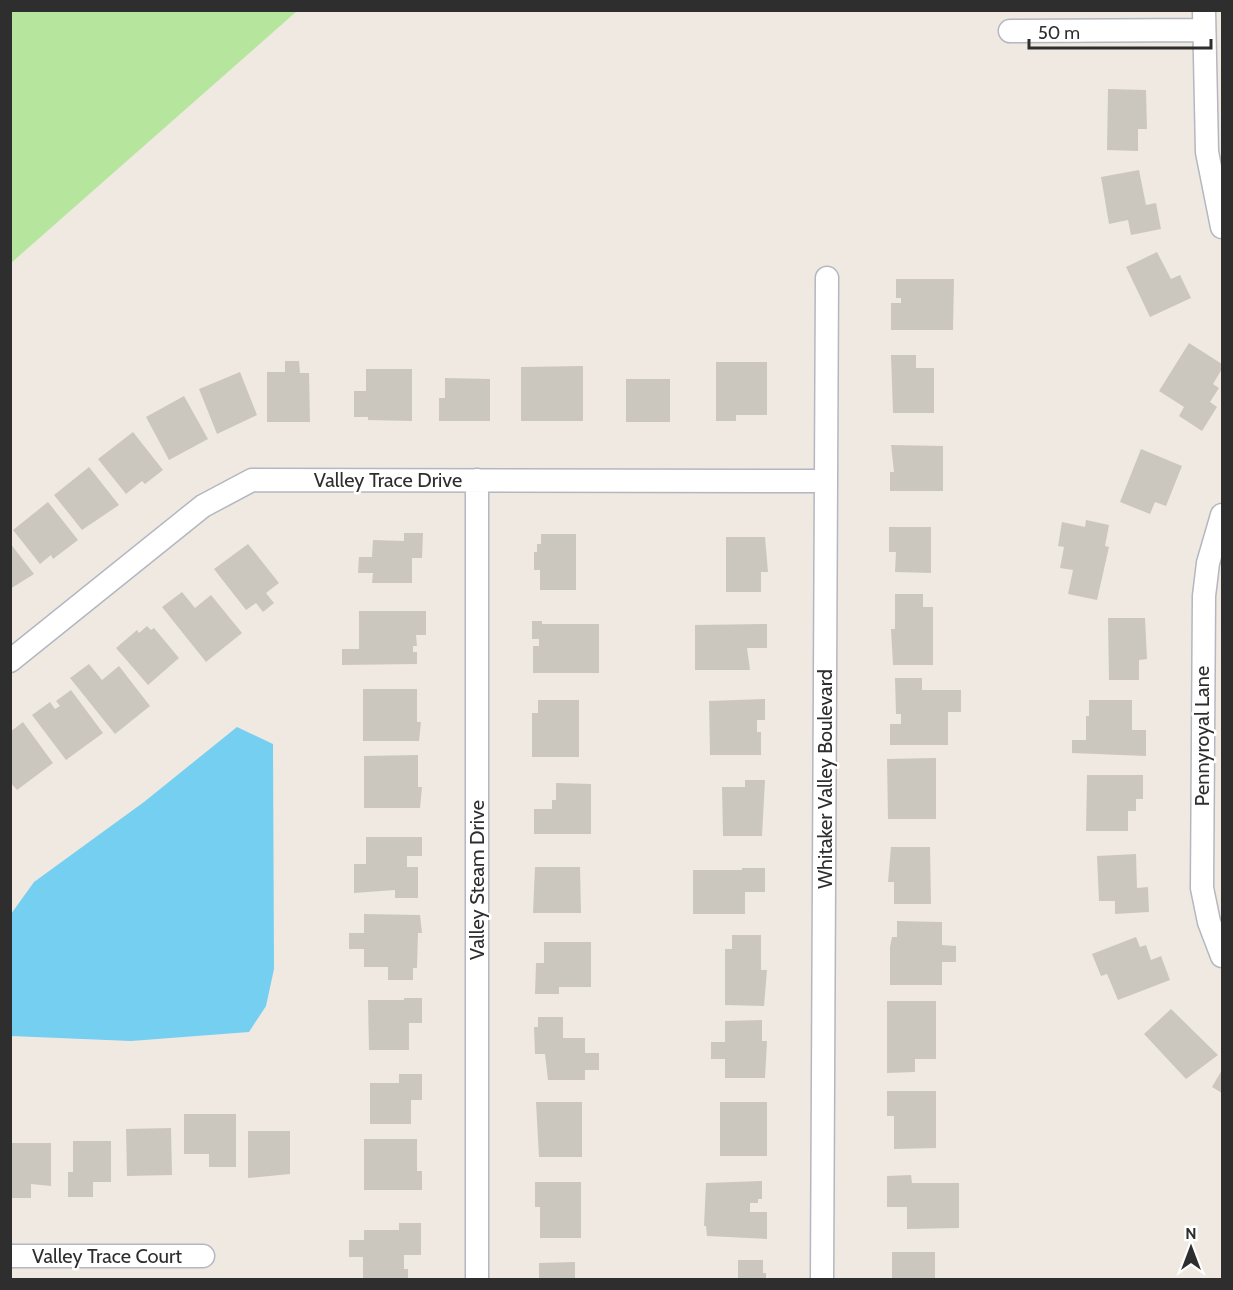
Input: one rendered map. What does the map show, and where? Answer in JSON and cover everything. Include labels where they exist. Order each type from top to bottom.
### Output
[{"type":"street","points":[[1010,31],[1204,20],[1206,152],[1222,226]]},
{"type":"street","name":"Whitaker Valley Boulevard","points":[[822,1280],[827,278]]},
{"type":"street","name":"Valley Trace Drive","points":[[10,661],[203,506],[252,480],[826,481]]},
{"type":"street","name":"Valley Steam Drive","points":[[477,480],[477,1280]]},
{"type":"street","name":"Pennyroyal Lane","points":[[1222,515],[1208,563],[1204,596],[1202,863],[1206,909],[1222,956]]},
{"type":"street","name":"Valley Trace Court","points":[[10,1256],[203,1256]]},
{"type":"green space","points":[[11,10],[297,10],[297,11],[11,263]]},
{"type":"water","points":[[237,727],[273,744],[274,969],[266,1006],[249,1032],[131,1041],[11,1036],[11,914],[34,882],[144,802]]},
{"type":"building","points":[[1108,89],[1146,90],[1147,129],[1138,129],[1138,151],[1107,150]]},
{"type":"building","points":[[1139,170],[1146,205],[1156,203],[1161,229],[1131,235],[1128,220],[1109,224],[1101,177]]},
{"type":"building","points":[[1157,252],[1171,279],[1180,275],[1191,298],[1150,317],[1126,267]]},
{"type":"building","points":[[896,279],[954,279],[953,330],[891,330],[891,303],[901,303],[901,298],[896,298]]},
{"type":"building","points":[[1189,343],[1222,364],[1222,369],[1213,384],[1219,388],[1210,402],[1217,407],[1202,431],[1179,416],[1184,407],[1159,391]]},
{"type":"building","points":[[891,355],[916,355],[916,368],[934,368],[934,413],[893,413]]},
{"type":"building","points":[[285,361],[299,361],[300,373],[309,373],[310,422],[267,422],[267,372],[285,372]]},
{"type":"building","points":[[716,362],[767,362],[767,415],[736,415],[736,421],[716,421]]},
{"type":"building","points":[[583,366],[583,421],[521,421],[521,367]]},
{"type":"building","points":[[366,369],[412,369],[412,421],[368,420],[368,417],[354,417],[354,391],[366,391]]},
{"type":"building","points":[[240,372],[257,415],[217,434],[199,389]]},
{"type":"building","points":[[445,378],[490,379],[490,421],[439,421],[439,398],[445,398]]},
{"type":"building","points":[[626,379],[670,379],[670,422],[626,422]]},
{"type":"building","points":[[184,396],[208,439],[169,460],[146,417]]},
{"type":"building","points":[[133,432],[163,470],[145,484],[142,481],[126,494],[98,459]]},
{"type":"building","points":[[891,445],[943,446],[943,491],[890,491],[890,472],[894,472]]},
{"type":"building","points":[[1141,449],[1182,466],[1166,506],[1155,502],[1150,514],[1120,502]]},
{"type":"building","points":[[89,467],[119,505],[82,530],[54,495]]},
{"type":"building","points":[[48,502],[78,540],[53,559],[51,555],[40,564],[13,530]]},
{"type":"building","points":[[1086,520],[1109,525],[1105,546],[1109,547],[1097,600],[1068,594],[1073,570],[1060,568],[1064,547],[1058,546],[1062,522],[1085,527]]},
{"type":"building","points":[[889,527],[931,527],[931,573],[895,572],[896,552],[889,552]]},
{"type":"building","points":[[404,533],[423,533],[422,558],[412,558],[412,583],[372,583],[373,573],[358,573],[359,557],[372,557],[373,540],[404,541]]},
{"type":"building","points":[[541,534],[576,534],[576,590],[540,590],[540,570],[534,570],[534,552],[537,552],[537,544],[541,544]]},
{"type":"building","points":[[726,537],[765,537],[768,572],[761,572],[761,592],[726,592]]},
{"type":"building","points":[[10,543],[34,574],[10,589]]},
{"type":"building","points":[[248,544],[279,583],[266,593],[274,603],[263,612],[256,603],[246,610],[214,569]]},
{"type":"building","points":[[182,592],[195,608],[211,595],[242,633],[206,662],[162,607]]},
{"type":"building","points":[[895,594],[923,594],[923,607],[933,607],[933,665],[893,665],[891,629],[895,629]]},
{"type":"building","points":[[359,611],[426,611],[426,635],[416,635],[417,646],[413,646],[413,652],[417,652],[417,664],[342,665],[342,649],[359,649]]},
{"type":"building","points":[[1108,618],[1145,618],[1147,659],[1139,660],[1139,680],[1109,680]]},
{"type":"building","points":[[532,621],[542,621],[542,624],[599,624],[599,673],[533,673],[533,646],[539,646],[539,639],[532,639]]},
{"type":"building","points":[[767,624],[767,648],[747,648],[750,670],[695,670],[695,625]]},
{"type":"building","points":[[147,626],[151,630],[154,628],[179,658],[148,685],[116,648],[137,630],[139,633]]},
{"type":"building","points":[[89,664],[102,680],[119,666],[150,706],[115,734],[70,678]]},
{"type":"building","points":[[895,678],[922,678],[922,690],[961,690],[961,712],[948,712],[948,745],[890,745],[890,724],[901,724],[901,714],[896,714]]},
{"type":"building","points":[[363,689],[417,689],[417,722],[421,722],[419,741],[363,741]]},
{"type":"building","points":[[71,690],[103,733],[66,760],[32,715],[50,702],[55,709],[60,706],[56,701]]},
{"type":"building","points":[[765,699],[765,720],[757,720],[757,732],[761,732],[761,755],[710,755],[709,701]]},
{"type":"building","points":[[538,700],[579,700],[579,757],[532,757],[532,713],[538,713]]},
{"type":"building","points":[[1089,700],[1132,700],[1132,730],[1146,730],[1146,756],[1072,753],[1072,740],[1086,740]]},
{"type":"building","points":[[23,722],[53,763],[17,790],[10,782],[10,732]]},
{"type":"building","points":[[418,755],[418,787],[422,787],[420,808],[364,808],[364,756]]},
{"type":"building","points":[[936,758],[936,819],[888,819],[887,759]]},
{"type":"building","points":[[1087,775],[1143,775],[1143,799],[1136,799],[1136,811],[1128,811],[1128,831],[1086,831]]},
{"type":"building","points":[[745,780],[765,780],[762,836],[723,836],[722,787],[745,787]]},
{"type":"building","points":[[556,783],[591,784],[591,834],[534,834],[534,809],[552,809],[552,800],[556,800]]},
{"type":"building","points":[[366,837],[422,837],[422,856],[407,856],[407,867],[418,867],[418,898],[395,898],[395,890],[354,893],[354,864],[366,864]]},
{"type":"building","points":[[891,847],[930,847],[931,904],[894,904],[894,882],[888,882]]},
{"type":"building","points":[[1136,854],[1137,888],[1148,887],[1149,912],[1115,914],[1115,901],[1099,901],[1097,856]]},
{"type":"building","points":[[535,867],[580,867],[581,913],[533,913]]},
{"type":"building","points":[[742,868],[765,868],[765,892],[745,892],[745,914],[693,914],[693,870],[742,870]]},
{"type":"building","points":[[364,914],[420,915],[422,933],[418,933],[417,968],[413,968],[413,980],[388,980],[388,967],[364,967],[364,949],[349,949],[349,933],[364,933]]},
{"type":"building","points":[[897,921],[942,922],[942,945],[956,946],[956,962],[942,962],[942,985],[890,985],[890,947],[892,937],[897,937]]},
{"type":"building","points":[[732,935],[761,935],[761,970],[767,970],[764,1006],[725,1005],[725,949],[732,949]]},
{"type":"building","points":[[1136,937],[1140,947],[1146,945],[1151,960],[1161,956],[1170,980],[1118,1000],[1107,974],[1101,976],[1092,954]]},
{"type":"building","points":[[544,942],[591,942],[591,987],[559,987],[559,994],[535,994],[536,963],[544,963]]},
{"type":"building","points":[[404,998],[422,998],[422,1023],[409,1023],[409,1050],[369,1050],[368,1000],[404,1000]]},
{"type":"building","points":[[887,1001],[936,1001],[936,1059],[915,1059],[915,1072],[887,1073]]},
{"type":"building","points":[[1171,1009],[1218,1055],[1186,1079],[1144,1034]]},
{"type":"building","points":[[538,1017],[563,1017],[563,1038],[585,1038],[585,1053],[599,1053],[599,1070],[585,1070],[585,1080],[548,1080],[545,1054],[535,1054],[534,1027],[538,1027]]},
{"type":"building","points":[[762,1020],[762,1041],[767,1041],[765,1078],[725,1078],[725,1059],[711,1059],[711,1042],[725,1042],[725,1021]]},
{"type":"building","points":[[1222,1070],[1222,1093],[1212,1087]]},
{"type":"building","points":[[399,1074],[422,1074],[422,1100],[411,1100],[411,1124],[370,1124],[370,1083],[399,1083]]},
{"type":"building","points":[[887,1091],[936,1091],[936,1148],[894,1149],[894,1116],[887,1116]]},
{"type":"building","points":[[536,1102],[582,1102],[582,1157],[539,1157]]},
{"type":"building","points":[[720,1102],[767,1102],[767,1156],[720,1156]]},
{"type":"building","points":[[184,1114],[236,1114],[236,1167],[209,1167],[209,1154],[184,1154]]},
{"type":"building","points":[[171,1128],[172,1175],[127,1176],[126,1129]]},
{"type":"building","points":[[248,1131],[290,1131],[290,1174],[248,1178]]},
{"type":"building","points":[[364,1139],[417,1139],[417,1171],[422,1171],[422,1190],[364,1190]]},
{"type":"building","points":[[73,1141],[111,1141],[111,1182],[93,1182],[93,1197],[68,1197],[68,1172],[73,1172]]},
{"type":"building","points":[[10,1143],[51,1143],[51,1186],[31,1184],[31,1198],[10,1198]]},
{"type":"building","points":[[911,1175],[912,1183],[959,1183],[959,1228],[907,1229],[907,1207],[887,1207],[887,1176]]},
{"type":"building","points":[[762,1181],[762,1199],[758,1199],[758,1203],[750,1203],[750,1212],[767,1212],[767,1239],[707,1236],[706,1226],[704,1226],[706,1183]]},
{"type":"building","points":[[535,1182],[581,1182],[581,1238],[540,1238],[540,1207],[535,1207]]},
{"type":"building","points":[[399,1223],[421,1223],[421,1255],[404,1255],[404,1269],[408,1269],[408,1280],[363,1280],[363,1257],[349,1257],[349,1240],[364,1240],[364,1230],[399,1230]]},
{"type":"building","points":[[892,1252],[935,1252],[935,1280],[892,1280]]},
{"type":"building","points":[[738,1260],[763,1260],[763,1273],[766,1273],[766,1280],[738,1280]]},
{"type":"building","points":[[575,1262],[575,1280],[539,1280],[539,1263]]}]
